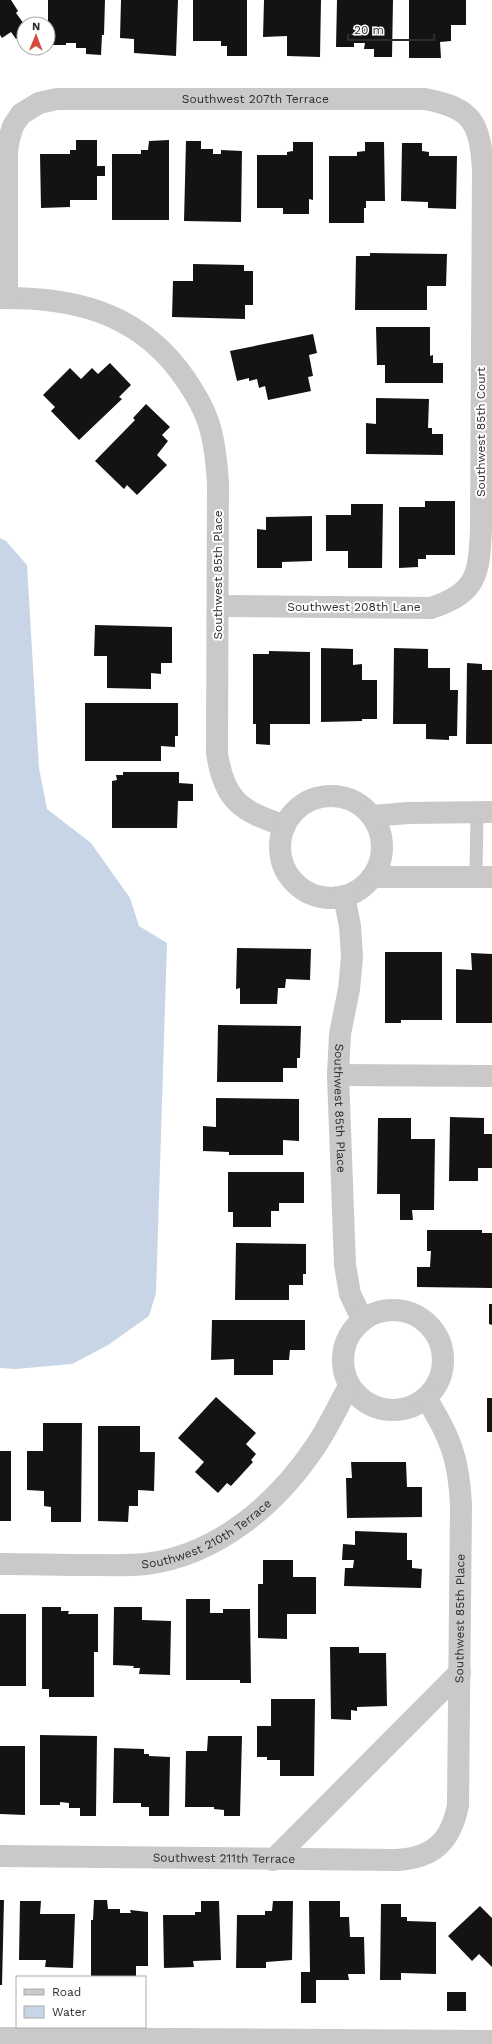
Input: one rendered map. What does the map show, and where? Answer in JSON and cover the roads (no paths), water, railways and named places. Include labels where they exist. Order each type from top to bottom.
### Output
[{"type":"street","name":"Southwest 207th Terrace","points":[[4,298],[7,152],[13,126],[21,114],[29,108],[57,99],[409,98],[425,99],[453,106],[469,117],[475,124]]},
{"type":"street","name":"Southwest 85th Court","points":[[475,124],[481,144],[483,170],[481,528],[479,561],[476,573]]},
{"type":"street","name":"Southwest 85th Place","points":[[4,298],[34,298],[53,300],[101,312],[125,323],[149,338],[174,364],[199,398],[210,427],[215,447],[218,484],[217,753],[222,780],[227,790],[237,802],[251,813],[285,826]]},
{"type":"street","name":"Southwest 208th Lane","points":[[218,606],[431,608],[445,604],[463,593],[472,583],[476,573]]},
{"type":"street","points":[[333,796],[347,799],[361,806],[372,816],[381,835],[382,846],[378,868],[372,877],[355,892],[344,896],[321,897],[301,887],[292,879],[282,859],[281,848],[285,826],[293,814],[304,804],[318,798],[333,796]]},
{"type":"street","points":[[372,816],[408,812],[484,812]]},
{"type":"street","points":[[372,877],[484,877]]},
{"type":"street","name":"Southwest 85th Place","points":[[344,896],[350,926],[352,956],[349,989],[340,1034],[338,1075],[346,1278],[350,1294],[362,1319]]},
{"type":"street","points":[[338,1075],[492,1076]]},
{"type":"street","points":[[389,1309],[403,1310],[416,1315],[428,1323],[436,1334],[442,1347],[444,1361],[436,1387],[426,1398],[414,1406],[400,1410],[385,1410],[371,1405],[358,1397],[349,1386],[342,1362],[343,1350],[347,1338],[362,1319],[375,1312],[389,1309]]},
{"type":"street","name":"Southwest 210th Terrace","points":[[0,1564],[146,1564],[186,1554],[206,1546],[240,1526],[261,1510],[293,1478],[320,1439],[349,1386]]},
{"type":"street","name":"Southwest 85th Place","points":[[426,1398],[451,1444],[460,1480],[458,1805],[455,1820],[443,1842]]},
{"type":"street","points":[[273,1860],[460,1672]]},
{"type":"street","name":"Southwest 211th Terrace","points":[[0,1856],[273,1860],[411,1859],[432,1850],[443,1842]]},
{"type":"street","points":[[0,2038],[492,2041]]},
{"type":"lane","points":[[484,812],[484,877]]},
{"type":"water","points":[[0,538],[6,541],[27,565],[39,768],[47,809],[91,843],[130,898],[139,926],[167,943],[156,1293],[149,1316],[108,1345],[72,1364],[16,1369],[0,1368]]}]
